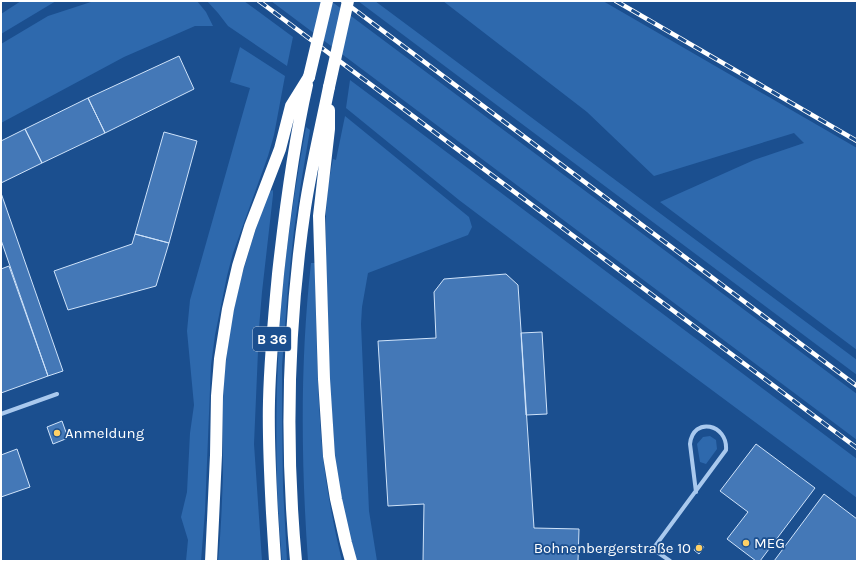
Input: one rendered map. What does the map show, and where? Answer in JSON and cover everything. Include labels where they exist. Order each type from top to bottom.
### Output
[{"type":"highway","name":"B 36","points":[[275,561],[269,438],[272,332],[290,177],[300,118],[326,1]]},
{"type":"highway","name":"B 36","points":[[296,561],[291,487],[290,417],[294,324],[299,262],[305,209],[312,168],[324,135],[329,87],[348,1]]},
{"type":"highway","points":[[211,561],[216,455],[216,396],[228,309],[238,266],[250,227],[280,149],[289,111],[310,77]]},
{"type":"highway","points":[[324,135],[319,216],[324,379],[329,456],[336,500],[350,561]]},
{"type":"street","points":[[1,414],[57,394]]},
{"type":"street","points":[[670,561],[653,548],[696,492],[726,450],[723,435],[716,428],[705,426],[697,429],[690,441],[696,492]]},
{"type":"shaded area","points":[[21,1],[56,1],[1,34],[1,14]]},
{"type":"shaded area","points":[[94,1],[197,1],[206,12],[213,26],[195,26],[124,57],[1,123],[1,44],[48,16]]},
{"type":"shaded area","points":[[207,1],[244,1],[293,37],[287,66],[228,26]]},
{"type":"shaded area","points":[[271,1],[331,1],[857,394],[857,440]]},
{"type":"shaded area","points":[[358,1],[375,1],[857,360],[857,375]]},
{"type":"shaded area","points":[[443,1],[603,1],[857,148],[857,350],[660,202],[754,160],[804,143],[794,133],[654,176],[587,112]]},
{"type":"shaded area","points":[[240,47],[285,76],[274,135],[268,156],[233,253],[227,276],[215,335],[211,365],[205,511],[201,561],[186,561],[188,540],[181,517],[187,492],[190,433],[194,405],[187,331],[190,300],[250,88],[230,82]]},
{"type":"shaded area","points":[[350,80],[857,459],[857,498],[459,200],[346,108]]},
{"type":"shaded area","points":[[345,116],[469,217],[472,227],[468,235],[368,273],[362,307],[361,324],[369,511],[377,561],[356,561],[348,535],[336,468],[330,388],[326,268],[326,211],[328,186],[333,159],[336,160]]},
{"type":"shaded area","points":[[306,127],[310,130],[294,230],[282,366],[283,487],[287,561],[282,561],[277,495],[276,454],[279,332],[284,273],[296,185]]},
{"type":"shaded area","points":[[273,190],[259,328],[254,444],[262,561],[218,561],[223,473],[223,398],[229,341],[243,270],[254,233],[269,192]]},
{"type":"shaded area","points":[[311,263],[315,263],[316,332],[322,448],[330,505],[342,561],[308,561],[304,487],[303,375],[307,300]]},
{"type":"shaded area","points":[[710,436],[716,440],[717,449],[706,464],[700,462],[697,444],[703,437]]},
{"type":"building","points":[[179,56],[194,89],[105,133],[88,98]]},
{"type":"building","points":[[88,98],[105,133],[42,163],[25,129]]},
{"type":"building","points":[[25,129],[42,163],[1,183],[1,141]]},
{"type":"building","points":[[164,132],[197,141],[169,243],[135,234]]},
{"type":"building","points":[[1,193],[63,371],[48,376],[1,240]]},
{"type":"building","points":[[135,234],[169,243],[156,286],[68,310],[54,271],[132,244]]},
{"type":"building","points":[[9,266],[48,376],[1,393],[1,269]]},
{"type":"building","points":[[506,274],[518,285],[534,528],[579,529],[578,561],[423,561],[424,504],[388,506],[378,341],[436,338],[434,292],[444,279]]},
{"type":"building","points":[[542,332],[547,414],[526,415],[521,333]]},
{"type":"building","name":"Anmeldung","points":[[62,421],[68,438],[53,444],[47,427]]},
{"type":"building","points":[[756,444],[815,488],[760,561],[756,561],[727,539],[748,512],[720,491]]},
{"type":"building","points":[[17,449],[30,487],[1,497],[1,455]]},
{"type":"building","points":[[824,494],[857,519],[857,561],[774,561]]},
{"type":"building","name":"Bohnenbergerstraße 10","points":[[699,543],[704,547],[699,554],[694,550]]},
{"type":"railway","points":[[259,1],[857,448]]},
{"type":"railway","points":[[343,1],[857,386]]},
{"type":"railway","points":[[616,1],[857,141]]},
{"type":"place","name":"Anmeldung","points":[[57,433]]},
{"type":"place","name":"MEG","points":[[746,543]]},
{"type":"place","name":"Bohnenbergerstraße 10","points":[[699,548]]}]
